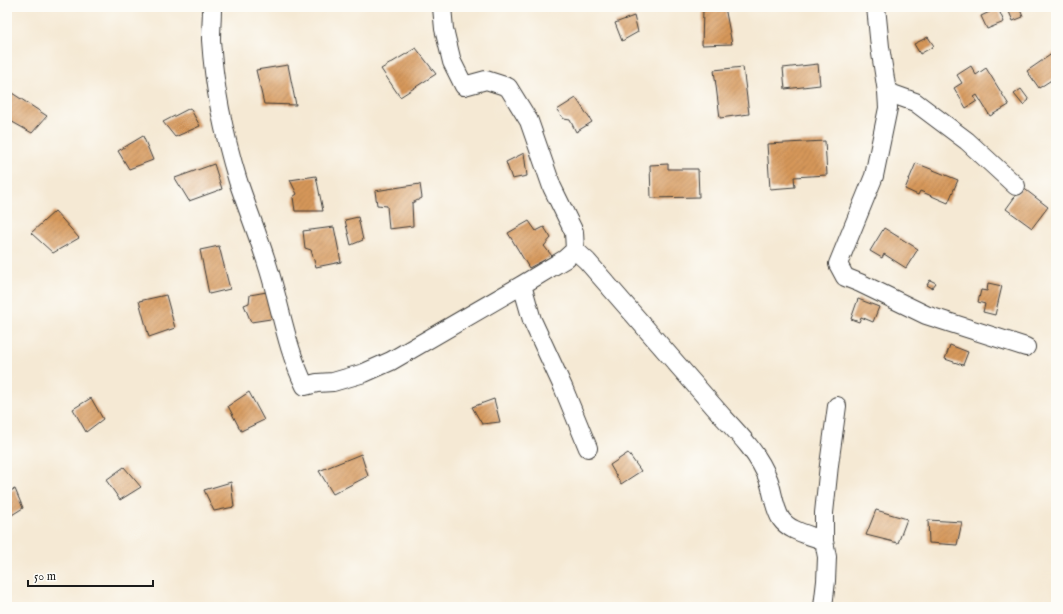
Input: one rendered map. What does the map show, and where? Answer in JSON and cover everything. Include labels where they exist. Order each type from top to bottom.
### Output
[{"type":"street","points":[[212,7],[211,40],[217,96],[229,146],[238,180],[269,270],[286,335],[305,386],[317,383],[333,382],[364,373],[384,364],[522,285],[565,259],[575,250]]},
{"type":"street","points":[[442,7],[444,29],[452,62],[464,86],[486,80],[508,86],[529,121],[552,187],[574,232],[575,250],[587,261],[723,417],[746,440],[769,480],[781,519],[796,530],[824,542]]},
{"type":"street","points":[[876,7],[888,108],[874,176],[838,264],[845,277],[926,314],[1026,347]]},
{"type":"street","points":[[887,92],[915,102],[967,141],[1016,186]]},
{"type":"street","points":[[522,285],[532,320],[563,387],[588,448]]},
{"type":"street","points":[[823,607],[827,557],[824,542],[824,513],[837,406]]},
{"type":"building","points":[[725,7],[732,44],[702,45],[703,10]]},
{"type":"building","points":[[1007,7],[1019,7],[1023,17],[1013,21]]},
{"type":"building","points":[[998,8],[1004,22],[987,29],[981,16]]},
{"type":"building","points":[[634,16],[638,32],[622,41],[615,23]]},
{"type":"building","points":[[928,37],[934,46],[920,54],[914,44]]},
{"type":"building","points":[[416,48],[436,74],[400,97],[381,69]]},
{"type":"building","points":[[1056,51],[1056,77],[1039,88],[1027,71]]},
{"type":"building","points":[[818,64],[820,85],[785,89],[783,68]]},
{"type":"building","points":[[288,65],[296,105],[264,104],[256,70]]},
{"type":"building","points":[[971,66],[976,75],[986,68],[1009,105],[990,116],[977,95],[974,97],[977,101],[966,108],[954,88],[962,83],[957,75]]},
{"type":"building","points":[[743,67],[749,114],[720,118],[714,70]]},
{"type":"building","points":[[1021,89],[1029,100],[1023,105],[1014,94]]},
{"type":"building","points":[[12,93],[47,116],[32,133],[7,119],[7,99]]},
{"type":"building","points":[[576,98],[592,122],[576,132],[570,120],[564,119],[557,110]]},
{"type":"building","points":[[190,108],[200,126],[175,137],[163,122]]},
{"type":"building","points":[[143,136],[153,160],[129,169],[118,151]]},
{"type":"building","points":[[825,141],[827,175],[794,177],[795,187],[770,189],[767,144]]},
{"type":"building","points":[[524,153],[527,176],[512,179],[506,162]]},
{"type":"building","points":[[916,163],[958,180],[948,203],[920,191],[918,195],[905,189]]},
{"type":"building","points":[[214,164],[222,189],[189,201],[175,178]]},
{"type":"building","points":[[668,164],[668,169],[698,169],[699,197],[651,198],[650,165]]},
{"type":"building","points":[[316,176],[323,211],[295,211],[293,197],[297,194],[290,180]]},
{"type":"building","points":[[420,184],[422,198],[412,203],[413,226],[389,229],[387,206],[377,205],[375,191]]},
{"type":"building","points":[[1022,187],[1048,207],[1032,228],[1006,209]]},
{"type":"building","points":[[55,211],[79,238],[53,253],[31,233]]},
{"type":"building","points":[[358,217],[363,240],[351,245],[345,220]]},
{"type":"building","points":[[529,221],[536,231],[544,227],[551,238],[544,246],[552,256],[529,268],[508,233]]},
{"type":"building","points":[[334,227],[341,262],[316,267],[311,250],[305,248],[303,231]]},
{"type":"building","points":[[884,228],[918,249],[906,268],[884,254],[882,258],[870,251]]},
{"type":"building","points":[[219,246],[230,289],[209,294],[200,250]]},
{"type":"building","points":[[930,280],[936,283],[932,288],[927,285]]},
{"type":"building","points":[[988,283],[1002,286],[995,315],[983,312],[985,304],[978,302],[981,290],[987,291]]},
{"type":"building","points":[[272,291],[277,318],[251,322],[244,305],[249,303],[250,295]]},
{"type":"building","points":[[166,295],[175,328],[149,337],[139,301]]},
{"type":"building","points":[[858,299],[879,307],[873,322],[861,317],[859,322],[851,319]]},
{"type":"building","points":[[950,345],[968,352],[963,365],[945,359]]},
{"type":"building","points":[[249,392],[264,420],[241,431],[228,406]]},
{"type":"building","points":[[91,398],[103,419],[86,432],[73,409]]},
{"type":"building","points":[[494,399],[500,422],[482,424],[472,407]]},
{"type":"building","points":[[628,453],[641,471],[621,484],[610,465]]},
{"type":"building","points":[[361,454],[368,476],[333,494],[319,471]]},
{"type":"building","points":[[124,467],[141,487],[120,500],[106,480]]},
{"type":"building","points":[[231,482],[234,507],[214,511],[204,490]]},
{"type":"building","points":[[15,489],[23,508],[7,518],[7,492]]},
{"type":"building","points":[[876,510],[907,519],[898,543],[866,535]]},
{"type":"building","points":[[928,520],[962,522],[957,545],[929,543]]}]
